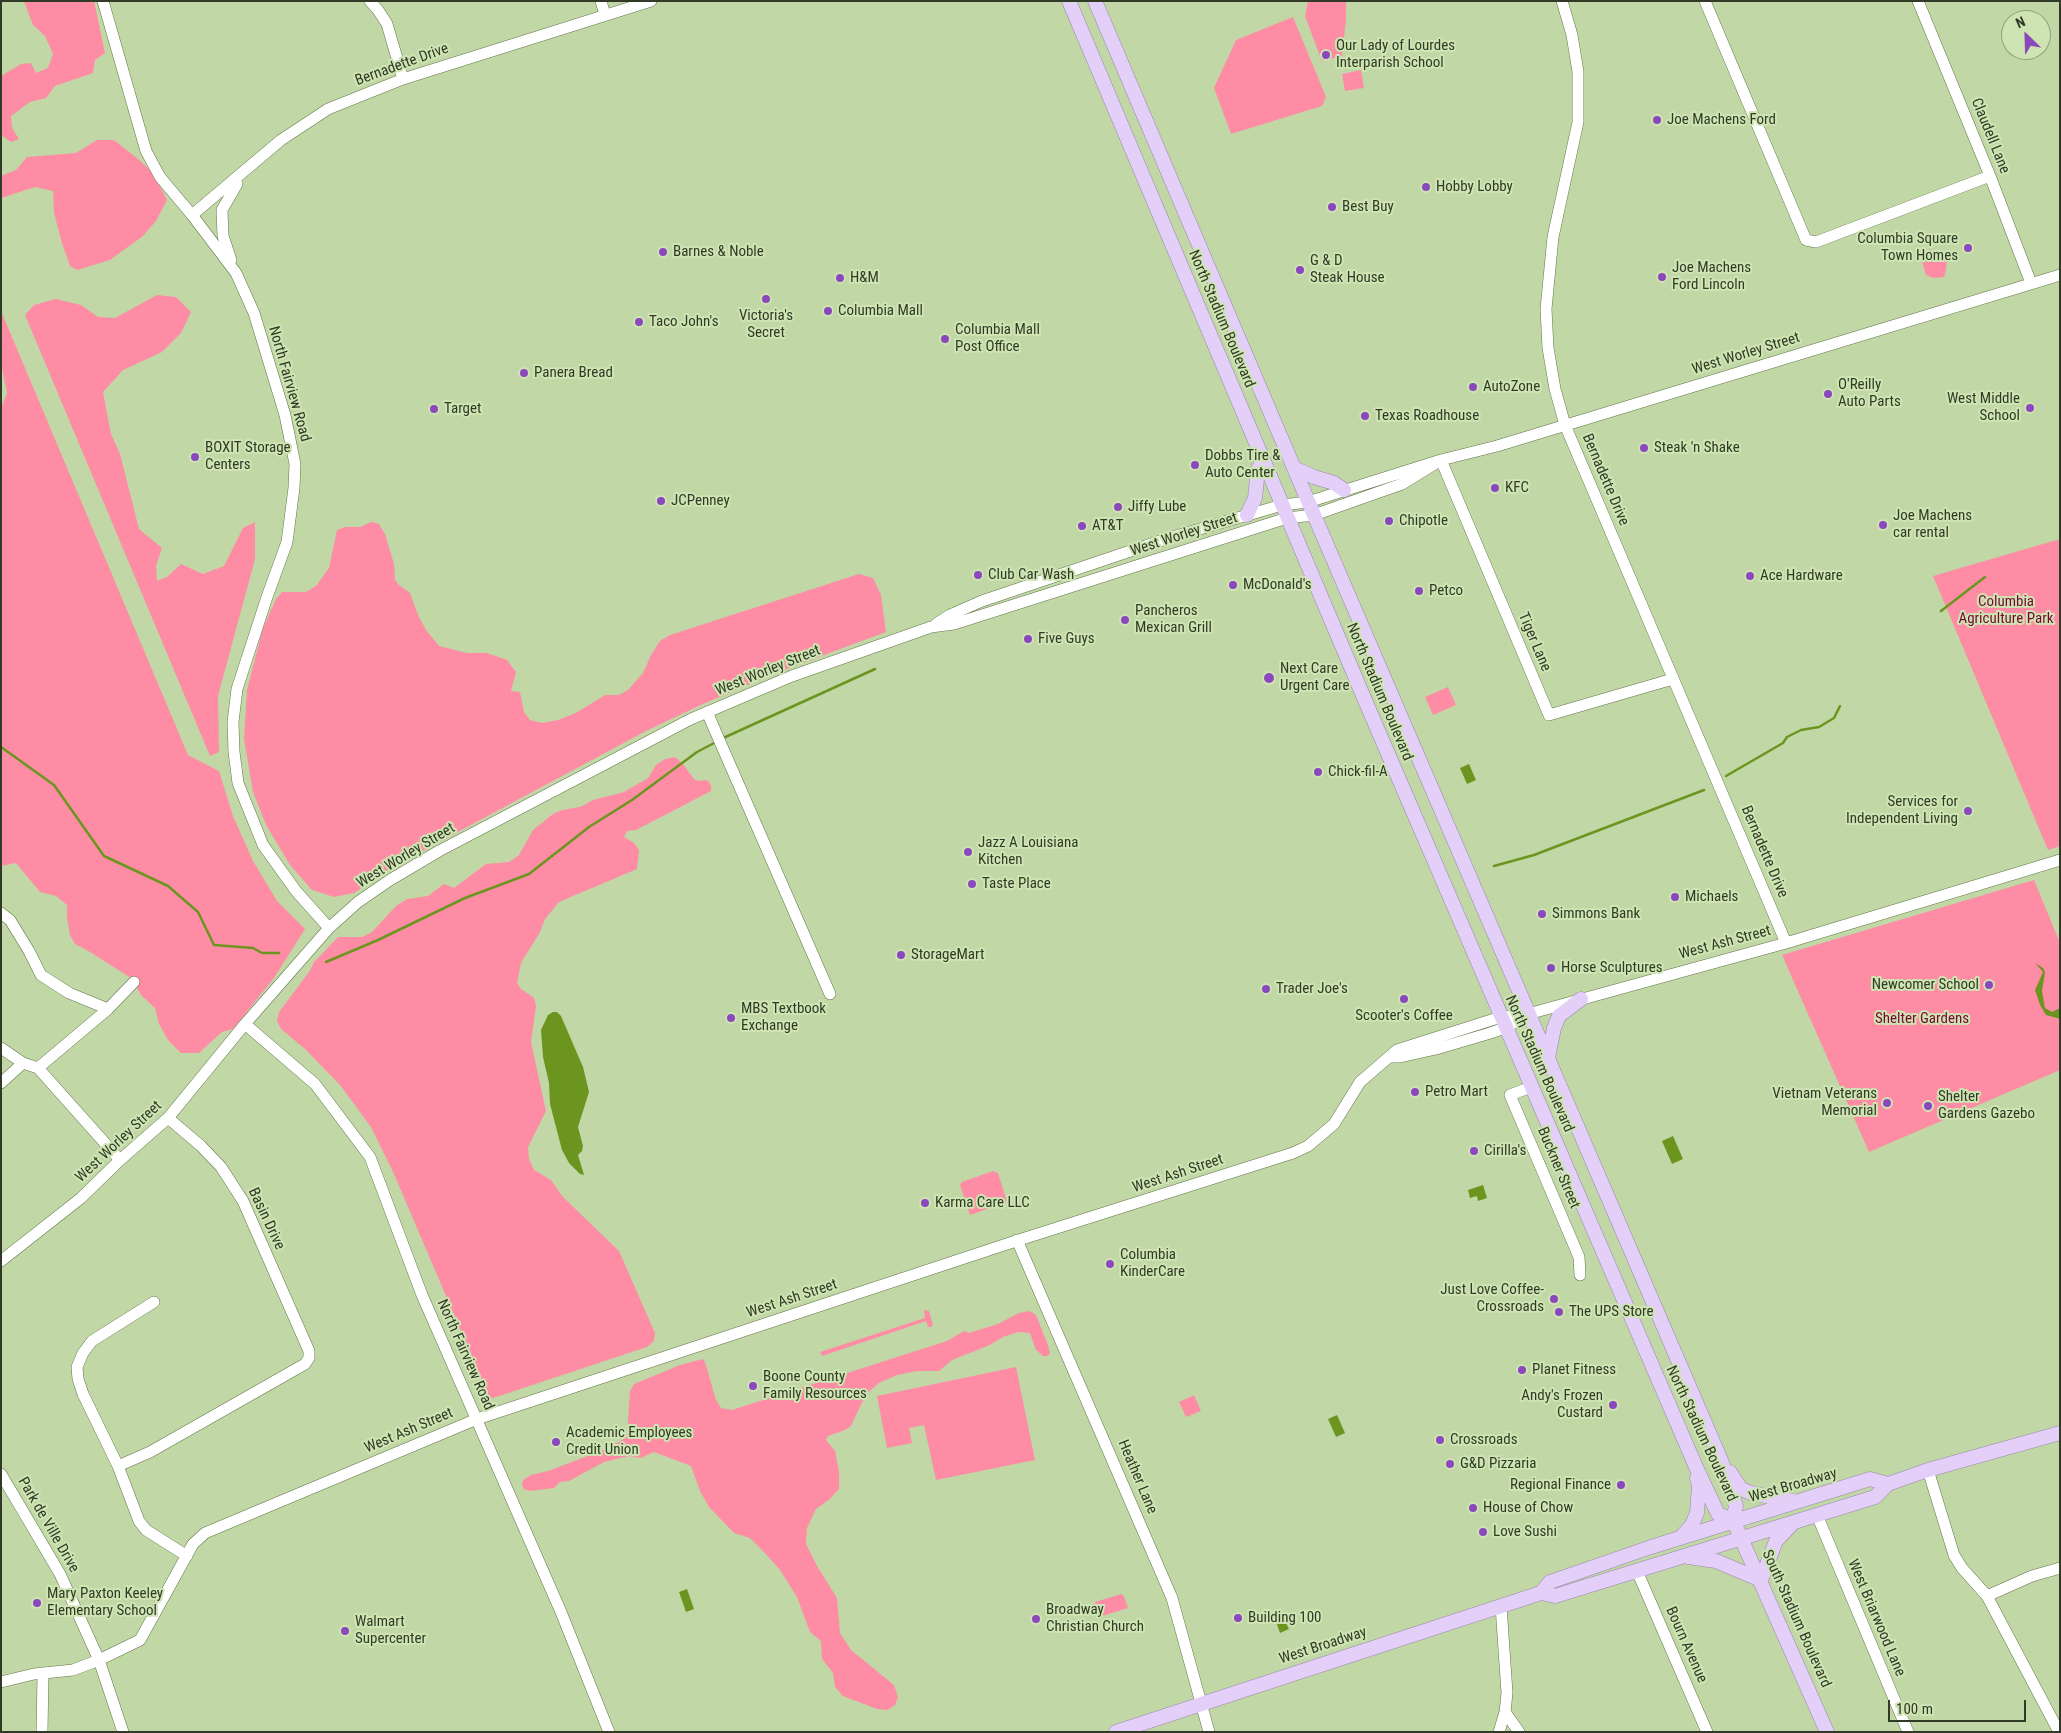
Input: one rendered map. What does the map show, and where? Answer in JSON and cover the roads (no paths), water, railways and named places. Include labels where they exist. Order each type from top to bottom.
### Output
[{"type":"main road","name":"North Stadium Boulevard","points":[[1069,1],[1287,518],[1503,1023],[1696,1467],[1718,1514],[1733,1520],[1736,1506],[1721,1460],[1308,502],[1096,1]]},
{"type":"main road","points":[[1247,515],[1255,498],[1258,468],[1263,461]]},
{"type":"main road","points":[[1294,468],[1334,483],[1344,490]]},
{"type":"main road","points":[[1548,1059],[1554,1028],[1559,1016],[1581,999]]},
{"type":"main road","name":"West Broadway","points":[[1116,1732],[1541,1593],[1555,1596],[1817,1516],[1875,1497],[1888,1484],[1928,1470],[2060,1433]]},
{"type":"main road","points":[[1721,1460],[1741,1489],[1757,1495],[1799,1502]]},
{"type":"main road","points":[[1681,1537],[1692,1525],[1697,1513],[1699,1486],[1696,1467]]},
{"type":"main road","name":"West Broadway","points":[[1541,1593],[1550,1582],[1733,1520],[1799,1502],[1870,1479],[1888,1484]]},
{"type":"main road","name":"South Stadium Boulevard","points":[[1733,1520],[1828,1732]]},
{"type":"main road","points":[[1682,1557],[1716,1561],[1761,1580],[1776,1541],[1793,1523]]},
{"type":"street","name":"North Fairview Road","points":[[103,1],[146,151],[160,177],[192,215],[236,273],[254,313],[287,423],[295,464],[287,542],[237,689],[233,722],[237,776],[248,811],[263,845],[296,891],[329,928]]},
{"type":"street","points":[[370,1],[387,24],[403,79]]},
{"type":"street","points":[[601,1],[605,15]]},
{"type":"street","name":"Bernadette Drive","points":[[192,215],[281,140],[328,109],[403,79],[651,1]]},
{"type":"street","name":"Bernadette Drive","points":[[1562,1],[1570,28],[1578,72],[1578,122],[1553,238],[1546,309],[1548,348],[1555,389],[1565,425],[1786,942]]},
{"type":"street","points":[[1705,1],[1806,240],[1816,242],[1990,176]]},
{"type":"street","name":"Claudell Lane","points":[[1918,1],[1990,176],[2031,284]]},
{"type":"street","points":[[236,273],[223,236],[222,210],[230,194],[248,168]]},
{"type":"street","name":"West Worley Street","points":[[931,627],[950,615],[982,602],[1169,538],[1282,504],[1308,502],[1441,460],[1565,425],[2060,275]]},
{"type":"street","name":"West Worley Street","points":[[1,1261],[81,1198],[120,1160],[168,1118],[245,1024],[329,928],[358,902],[390,880],[439,851],[707,712],[792,676],[931,627],[954,624],[1287,518],[1314,515],[1402,484],[1441,460]]},
{"type":"street","name":"Tiger Lane","points":[[1441,460],[1549,716],[1673,679]]},
{"type":"street","points":[[707,712],[830,994]]},
{"type":"street","name":"West Ash Street","points":[[1,1682],[34,1674],[73,1670],[140,1640],[193,1544],[206,1534],[476,1418],[1017,1240],[1293,1153],[1308,1146],[1334,1124],[1360,1082],[1397,1050],[1407,1046],[1503,1023],[1528,1014],[1786,942],[2060,860]]},
{"type":"street","points":[[1,913],[10,920],[41,975],[69,993],[108,1009]]},
{"type":"street","points":[[38,1068],[108,1009],[134,982]]},
{"type":"street","name":"North Fairview Road","points":[[245,1024],[315,1084],[370,1157],[422,1295],[560,1612],[609,1732]]},
{"type":"street","points":[[1,1048],[23,1063],[38,1068],[120,1160]]},
{"type":"street","points":[[1,1083],[23,1063]]},
{"type":"street","name":"Buckner Street","points":[[1531,1087],[1510,1095],[1579,1257],[1580,1274]]},
{"type":"street","name":"Basin Drive","points":[[118,1466],[150,1452],[305,1364],[309,1358],[309,1351],[243,1200],[221,1167],[201,1146],[168,1118]]},
{"type":"street","name":"Heather Lane","points":[[1017,1240],[1172,1598],[1209,1732]]},
{"type":"street","points":[[154,1302],[92,1341],[83,1353],[77,1367],[78,1379],[83,1394],[118,1466],[139,1520],[146,1530],[188,1556]]},
{"type":"street","points":[[1928,1470],[1954,1554],[1962,1568],[1987,1596],[2059,1728]]},
{"type":"street","name":"Park de Ville Drive","points":[[1,1474],[60,1574],[99,1660],[123,1732]]},
{"type":"street","name":"West Briarwood Lane","points":[[1817,1516],[1908,1732]]},
{"type":"street","points":[[1987,1596],[2032,1576],[2060,1568]]},
{"type":"street","name":"Bourn Avenue","points":[[1637,1571],[1707,1732]]},
{"type":"street","points":[[1499,1732],[1505,1712],[1506,1693],[1500,1606]]},
{"type":"street","points":[[42,1732],[44,1674]]},
{"type":"street","points":[[1505,1712],[1518,1732]]},
{"type":"waterway","points":[[1941,611],[1985,577]]},
{"type":"waterway","points":[[721,739],[875,669]]},
{"type":"waterway","points":[[1726,776],[1783,743],[1787,737],[1801,730],[1819,727],[1834,718],[1840,706]]},
{"type":"waterway","points":[[326,962],[378,940],[465,898],[529,874],[589,827],[632,800],[697,752],[716,742]]},
{"type":"waterway","points":[[1,747],[54,785],[104,856],[168,886],[198,912],[214,945],[253,948],[262,953],[279,953]]},
{"type":"waterway","points":[[1494,866],[1534,855],[1704,790]]},
{"type":"place","name":"Our Lady of Lourdes Interparish School","points":[[1326,55]]},
{"type":"place","name":"Joe Machens Ford","points":[[1657,120]]},
{"type":"place","name":"Hobby Lobby","points":[[1426,187]]},
{"type":"place","name":"Best Buy","points":[[1332,207]]},
{"type":"place","name":"Columbia Square Town Homes","points":[[1968,248]]},
{"type":"place","name":"Barnes & Noble","points":[[663,252]]},
{"type":"place","name":"G & D Steak House","points":[[1300,270]]},
{"type":"place","name":"Joe Machens Ford Lincoln","points":[[1662,277]]},
{"type":"place","name":"H&M","points":[[840,278]]},
{"type":"place","name":"Victoria's Secret","points":[[766,299]]},
{"type":"place","name":"Columbia Mall","points":[[828,311]]},
{"type":"place","name":"Taco John's","points":[[639,322]]},
{"type":"place","name":"Columbia Mall Post Office","points":[[945,339]]},
{"type":"place","name":"Panera Bread","points":[[524,373]]},
{"type":"place","name":"AutoZone","points":[[1473,387]]},
{"type":"place","name":"O'Reilly Auto Parts","points":[[1828,394]]},
{"type":"place","name":"West Middle School","points":[[2030,408]]},
{"type":"place","name":"Target","points":[[434,409]]},
{"type":"place","name":"Texas Roadhouse","points":[[1365,416]]},
{"type":"place","name":"Steak 'n Shake","points":[[1644,448]]},
{"type":"place","name":"BOXIT Storage Centers","points":[[195,457]]},
{"type":"place","name":"Dobbs Tire & Auto Center","points":[[1195,465]]},
{"type":"place","name":"KFC","points":[[1495,488]]},
{"type":"place","name":"JCPenney","points":[[661,501]]},
{"type":"place","name":"Jiffy Lube","points":[[1118,507]]},
{"type":"place","name":"Chipotle","points":[[1389,521]]},
{"type":"place","name":"Joe Machens car rental","points":[[1883,525]]},
{"type":"place","name":"AT&T","points":[[1082,526]]},
{"type":"place","name":"Club Car Wash","points":[[978,575]]},
{"type":"place","name":"Ace Hardware","points":[[1750,576]]},
{"type":"place","name":"McDonald's","points":[[1233,585]]},
{"type":"place","name":"Petco","points":[[1419,591]]},
{"type":"place","name":"Pancheros Mexican Grill","points":[[1125,620]]},
{"type":"place","name":"Five Guys","points":[[1028,639]]},
{"type":"place","name":"Next Care Urgent Care","points":[[1269,678]]},
{"type":"place","name":"Chick-fil-A","points":[[1318,772]]},
{"type":"place","name":"Services for Independent Living","points":[[1968,811]]},
{"type":"place","name":"Jazz A Louisiana Kitchen","points":[[968,852]]},
{"type":"place","name":"Taste Place","points":[[972,884]]},
{"type":"place","name":"Michaels","points":[[1675,897]]},
{"type":"place","name":"Simmons Bank","points":[[1542,914]]},
{"type":"place","name":"StorageMart","points":[[901,955]]},
{"type":"place","name":"Horse Sculptures","points":[[1551,968]]},
{"type":"place","name":"Newcomer School","points":[[1989,985]]},
{"type":"place","name":"Trader Joe's","points":[[1266,989]]},
{"type":"place","name":"Scooter's Coffee","points":[[1404,999]]},
{"type":"place","name":"MBS Textbook Exchange","points":[[731,1018]]},
{"type":"place","name":"Petro Mart","points":[[1415,1092]]},
{"type":"place","name":"Vietnam Veterans Memorial","points":[[1887,1103]]},
{"type":"place","name":"Shelter Gardens Gazebo","points":[[1928,1106]]},
{"type":"place","name":"Cirilla's","points":[[1474,1151]]},
{"type":"place","name":"Karma Care LLC","points":[[925,1203]]},
{"type":"place","name":"Columbia KinderCare","points":[[1110,1264]]},
{"type":"place","name":"Just Love Coffee- Crossroads","points":[[1554,1299]]},
{"type":"place","name":"The UPS Store","points":[[1559,1312]]},
{"type":"place","name":"Planet Fitness","points":[[1522,1370]]},
{"type":"place","name":"Boone County Family Resources","points":[[753,1386]]},
{"type":"place","name":"Andy's Frozen Custard","points":[[1613,1405]]},
{"type":"place","name":"Crossroads","points":[[1440,1440]]},
{"type":"place","name":"Academic Employees Credit Union","points":[[556,1442]]},
{"type":"place","name":"G&D Pizzaria","points":[[1450,1464]]},
{"type":"place","name":"Regional Finance","points":[[1621,1485]]},
{"type":"place","name":"House of Chow","points":[[1473,1508]]},
{"type":"place","name":"Love Sushi","points":[[1483,1532]]},
{"type":"place","name":"Mary Paxton Keeley Elementary School","points":[[37,1603]]},
{"type":"place","name":"Building 100","points":[[1238,1618]]},
{"type":"place","name":"Broadway Christian Church","points":[[1036,1619]]},
{"type":"place","name":"Walmart Supercenter","points":[[345,1631]]},
{"type":"park label","name":"Columbia Agriculture Park","points":[[2006,610]]},
{"type":"park label","name":"Shelter Gardens","points":[[1922,1019]]}]
